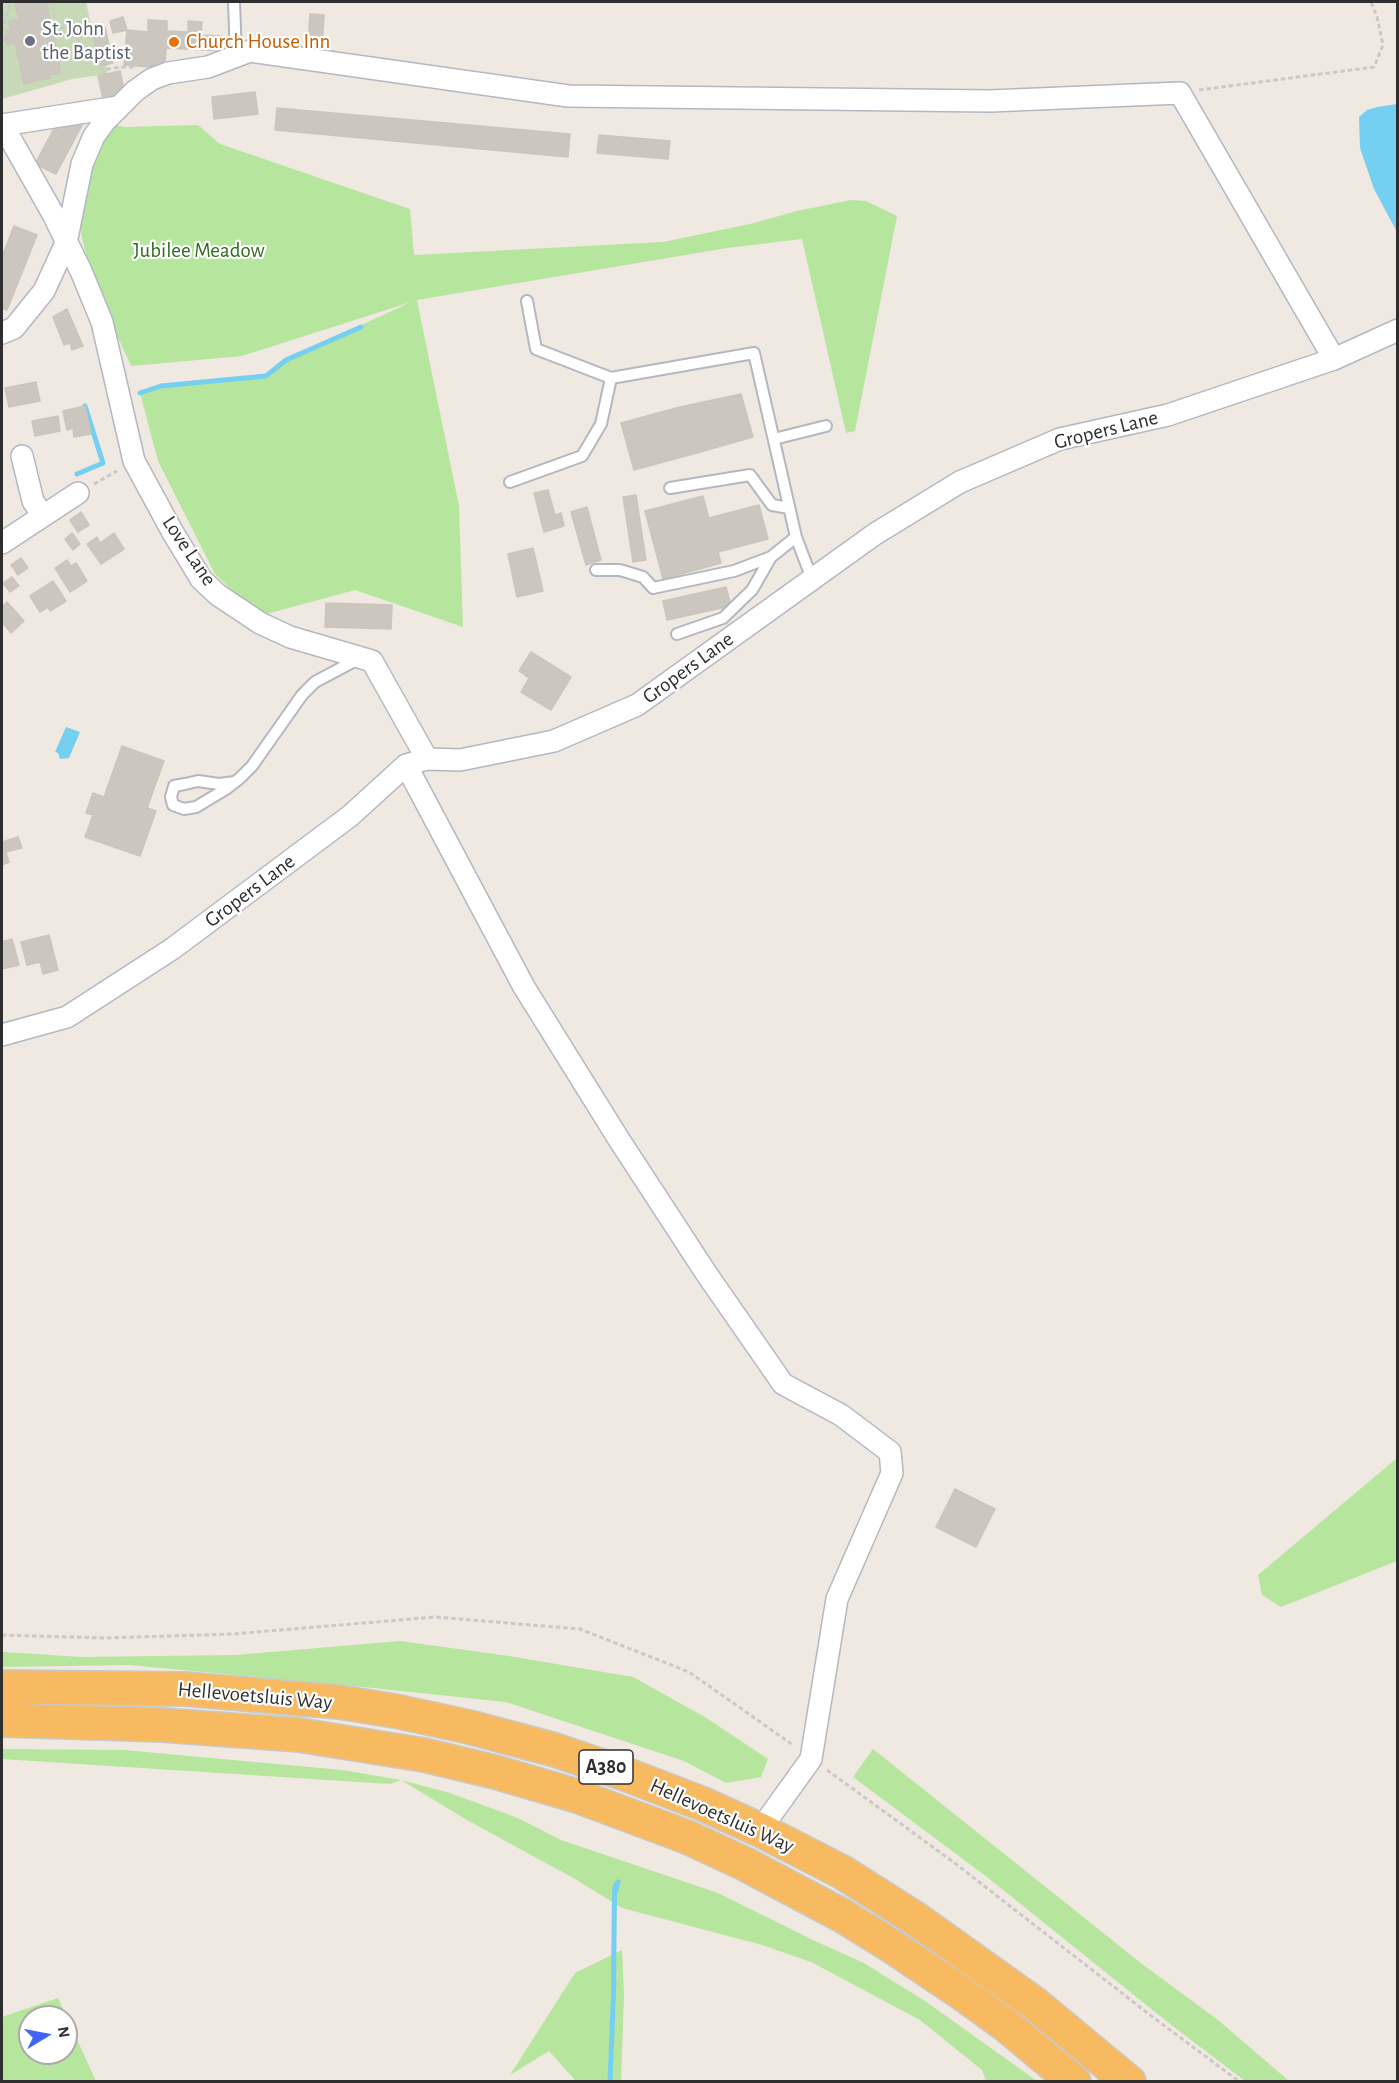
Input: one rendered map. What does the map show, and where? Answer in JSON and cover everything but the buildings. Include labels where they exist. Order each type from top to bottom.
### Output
[{"type":"highway","name":"Hellevoetsluis Way","points":[[2,1687],[185,1689],[339,1702],[469,1727],[555,1750],[625,1774],[760,1830],[842,1872],[916,1919],[1035,2004],[1129,2082]]},
{"type":"highway","name":"Hellevoetsluis Way","points":[[2,1720],[162,1725],[298,1735],[424,1755],[495,1772],[577,1796],[687,1837],[745,1863],[843,1916],[960,1992],[1006,2026],[1074,2082]]},
{"type":"street","points":[[2,333],[14,328],[44,291],[66,243],[82,164],[94,136],[118,107],[142,86],[160,76],[208,67],[250,51],[568,96],[990,101],[1180,93],[1334,359]]},
{"type":"street","points":[[2,124],[118,107]]},
{"type":"street","name":"Love Lane","points":[[2,124],[53,214],[81,271],[102,322],[134,461],[201,579],[218,595],[260,623],[290,638],[372,661],[427,759]]},
{"type":"street","name":"Gropers Lane","points":[[2,1035],[68,1017],[172,949],[350,816],[406,765],[427,759],[459,760],[555,741],[637,705],[875,534],[960,482],[1060,439],[1168,415],[1334,359],[1398,330]]},
{"type":"street","points":[[22,456],[33,501],[43,516]]},
{"type":"street","points":[[2,543],[78,493]]},
{"type":"street","points":[[406,765],[524,987],[706,1273],[783,1384],[841,1415],[890,1452],[892,1473],[837,1599],[811,1759],[760,1830]]},
{"type":"lane","points":[[234,2],[236,57]]},
{"type":"lane","points":[[527,301],[536,349],[611,378],[754,353],[796,537],[812,579]]},
{"type":"lane","points":[[510,482],[582,456],[602,424],[611,378]]},
{"type":"lane","points":[[774,440],[826,426]]},
{"type":"lane","points":[[670,488],[750,475],[772,505],[789,508]]},
{"type":"lane","points":[[596,570],[620,570],[643,577],[652,588],[734,571],[771,557],[796,537]]},
{"type":"lane","points":[[677,634],[723,618],[752,590],[771,557]]},
{"type":"lane","points":[[235,782],[219,784],[198,781],[174,786],[171,797],[173,806],[184,809],[196,807],[235,782],[252,766],[302,695],[315,682],[360,658]]},
{"type":"path","points":[[2,31],[11,2]]},
{"type":"path","points":[[45,2],[53,10],[56,24],[69,29],[102,70],[120,67]]},
{"type":"path","points":[[1180,93],[1374,67],[1383,45],[1371,2]]},
{"type":"path","points":[[78,493],[134,461]]},
{"type":"path","points":[[2,1635],[104,1638],[233,1634],[435,1617],[580,1629],[689,1672],[961,1868],[1240,2082]]},
{"type":"green space","points":[[2,2],[86,2],[100,65],[106,64],[108,74],[72,79],[2,99]]},
{"type":"green space","name":"Jubilee Meadow","points":[[112,125],[126,127],[198,125],[220,144],[410,209],[414,255],[663,242],[851,200],[866,201],[897,216],[855,431],[846,433],[802,239],[727,248],[417,300],[459,506],[463,627],[355,590],[259,616],[215,574],[158,461],[140,393],[161,386],[266,376],[286,360],[411,302],[242,356],[131,366],[102,302],[88,264],[79,224],[95,148]]},
{"type":"green space","points":[[1397,1458],[1397,1561],[1281,1607],[1262,1595],[1258,1575]]},
{"type":"green space","points":[[400,1641],[509,1656],[633,1677],[705,1717],[768,1759],[761,1777],[726,1783],[684,1761],[506,1702],[129,1665],[2,1667],[2,1652],[82,1657],[236,1655]]},
{"type":"green space","points":[[2,1749],[124,1750],[342,1770],[401,1780],[390,1784],[2,1759]]},
{"type":"green space","points":[[873,1749],[1142,1964],[1218,2020],[1289,2081],[1245,2081],[1170,2024],[987,1877],[853,1777]]},
{"type":"green space","points":[[401,1780],[450,1793],[518,1818],[561,1840],[718,1893],[864,1963],[925,2001],[1037,2081],[986,2081],[982,2070],[920,2020],[811,1962],[762,1945],[622,1908]]},
{"type":"green space","points":[[622,1950],[624,1995],[621,2081],[573,2081],[574,2079],[549,2051],[510,2075],[575,1973]]},
{"type":"green space","points":[[58,1998],[61,2005],[37,2005]]},
{"type":"green space","points":[[18,2012],[18,2065],[78,2065],[78,2042],[96,2081],[2,2081],[2,2017]]},
{"type":"water","points":[[1398,104],[1397,232],[1374,189],[1360,148],[1359,117],[1367,110]]},
{"type":"water","points":[[66,727],[80,732],[69,758],[60,759],[58,753],[55,752]]},
{"type":"water","points":[[618,1879],[621,1881],[617,1895],[616,1980],[611,1980],[612,1893],[613,1884]]},
{"type":"waterway","points":[[140,393],[161,386],[266,376],[286,360],[361,327]]},
{"type":"waterway","points":[[77,474],[103,463],[85,406]]},
{"type":"waterway","points":[[610,2082],[614,1980]]},
{"type":"place","name":"St. John the Baptist","points":[[30,41]]},
{"type":"place","name":"Church House Inn","points":[[174,42]]}]
